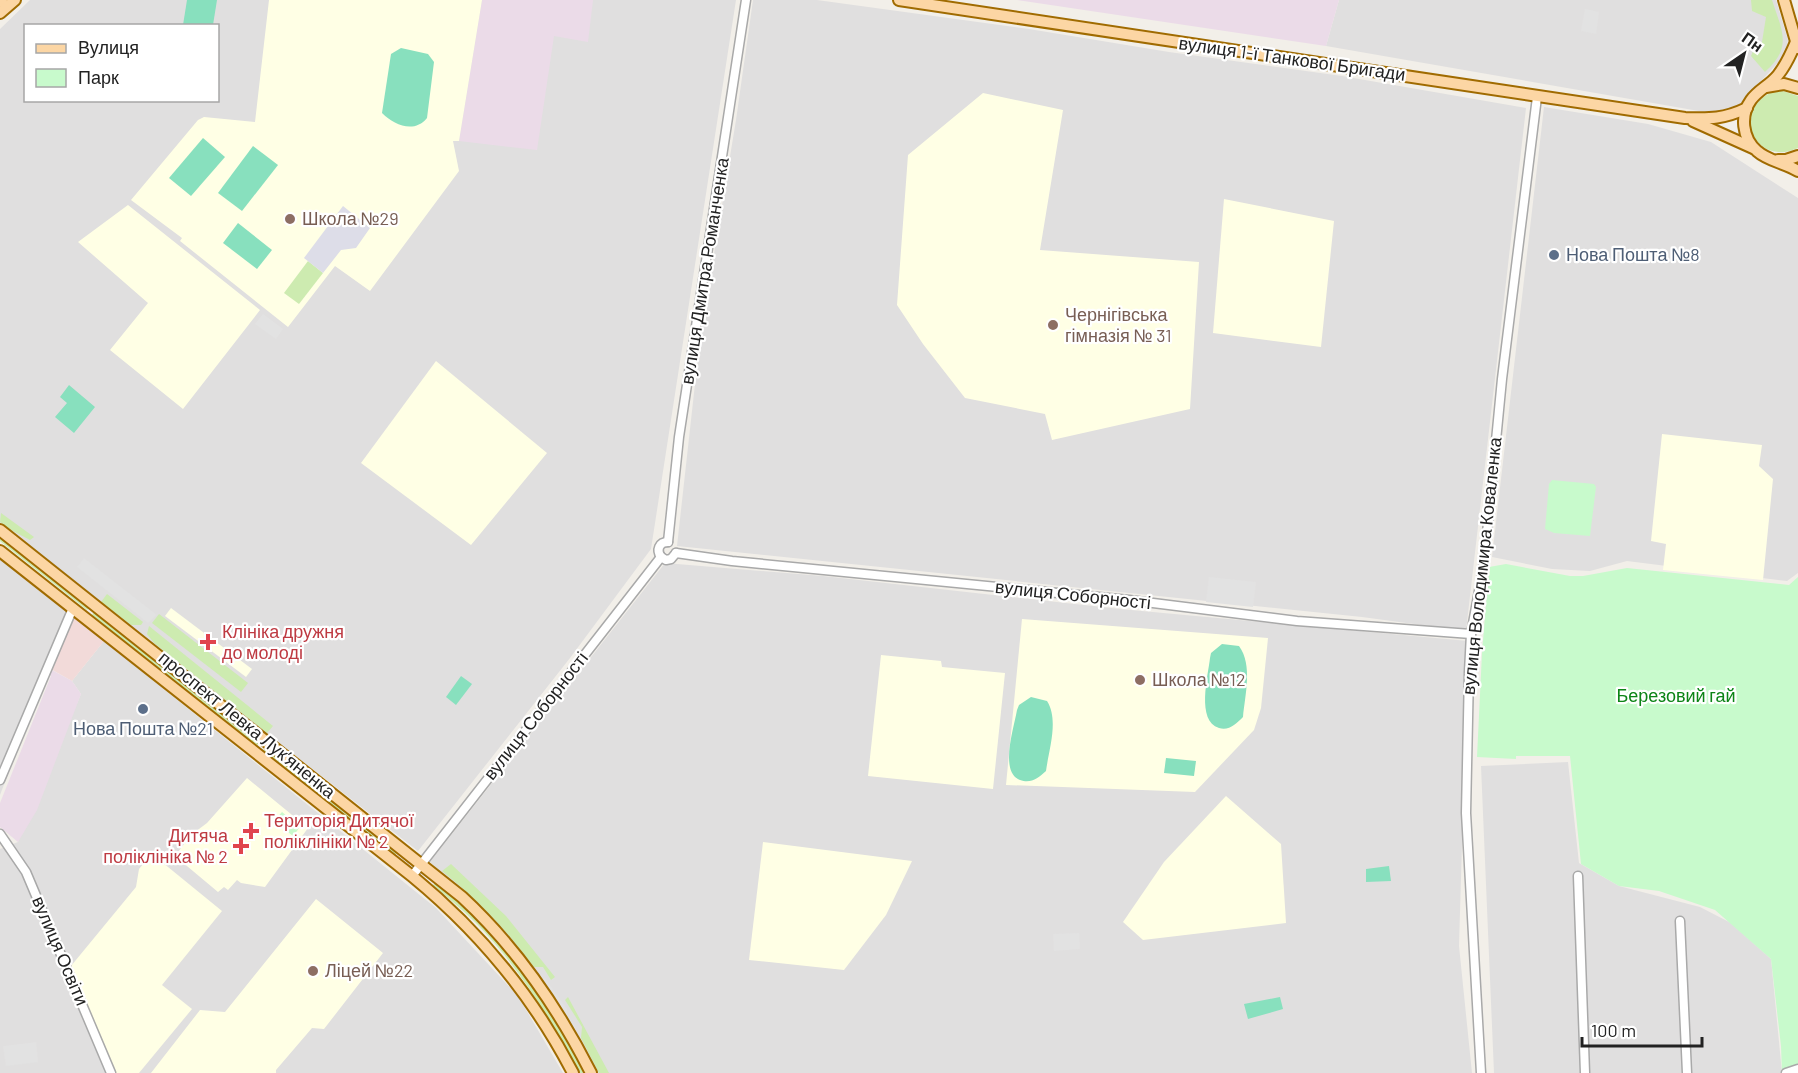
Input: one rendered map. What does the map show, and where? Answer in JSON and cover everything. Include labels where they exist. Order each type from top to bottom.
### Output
[{"type":"main road","points":[[0,13],[15,0]]},
{"type":"main road","name":"вулиця 1-ї Танкової Бригади","points":[[899,0],[1684,118],[1713,119],[1730,116],[1747,108]]},
{"type":"main road","points":[[1755,150],[1744,130],[1747,108],[1751,99],[1766,88],[1784,67],[1797,45],[1784,0]]},
{"type":"main road","points":[[1766,88],[1784,84],[1798,88]]},
{"type":"main road","name":"вулиця 1-ї Танкової Бригади","points":[[1684,118],[1730,136],[1798,171]]},
{"type":"main road","points":[[1775,160],[1786,160],[1798,156]]},
{"type":"main road","name":"проспект Левка Лукʼяненка","points":[[0,530],[422,863],[483,917],[506,943],[549,1001],[591,1073]]},
{"type":"main road","name":"проспект Левка Лукʼяненка","points":[[1,553],[412,876],[464,922],[497,958],[535,1009],[573,1073]]},
{"type":"street","name":"вулиця Дмитра Романченка","points":[[668,542],[679,437],[747,0]]},
{"type":"street","name":"вулиця Володимира Коваленка","points":[[1481,1073],[1466,813],[1466,733],[1471,634],[1484,564],[1502,380],[1538,97]]},
{"type":"street","points":[[668,542],[673,545],[676,553]]},
{"type":"street","name":"вулиця Соборності","points":[[668,542],[663,543],[658,552],[661,557],[668,560],[676,553],[732,561],[1129,600],[1297,621],[1471,634]]},
{"type":"street","name":"вулиця Соборності","points":[[412,876],[661,557]]},
{"type":"street","points":[[0,780],[73,608]]},
{"type":"street","name":"вулиця Освіти","points":[[0,834],[3,843],[26,872],[111,1073]]},
{"type":"street","points":[[1578,876],[1585,1073]]},
{"type":"street","points":[[1680,921],[1687,1073]]},
{"type":"street","points":[[1786,1073],[1798,1069]]},
{"type":"shaded area","points":[[30,0],[736,0],[651,549],[570,658],[418,851],[0,526],[0,29]]},
{"type":"shaded area","points":[[269,0],[482,0],[459,141],[453,141],[459,171],[370,291],[335,266],[288,327],[180,241],[182,238],[131,200],[198,120],[204,117],[255,122]]},
{"type":"shaded area","points":[[482,0],[593,0],[588,42],[554,36],[537,150],[459,141]]},
{"type":"shaded area","points":[[753,0],[817,0],[1029,29],[1169,52],[1342,76],[1526,108],[1466,631],[1362,617],[677,546],[700,339]]},
{"type":"shaded area","points":[[1017,0],[1339,0],[1326,46]]},
{"type":"shaded area","points":[[1339,0],[1776,0],[1788,40],[1785,55],[1736,108],[1716,114],[1326,46]]},
{"type":"shaded area","points":[[1585,9],[1599,12],[1596,34],[1581,31]]},
{"type":"shaded area","name":"Чернігівська гімназія № 31","points":[[983,93],[1063,110],[1040,250],[1199,262],[1190,409],[1052,440],[1045,414],[965,398],[923,344],[897,305],[908,155]]},
{"type":"shaded area","points":[[1544,107],[1648,124],[1711,142],[1798,198],[1798,573],[1787,581],[1627,561],[1590,571],[1552,569],[1492,557]]},
{"type":"shaded area","points":[[1224,199],[1334,221],[1321,347],[1213,333]]},
{"type":"shaded area","points":[[128,205],[260,310],[183,409],[110,350],[148,303],[78,242]]},
{"type":"shaded area","points":[[343,206],[370,228],[356,248],[341,250],[323,273],[304,258]]},
{"type":"shaded area","points":[[263,314],[283,329],[276,339],[255,324]]},
{"type":"shaded area","points":[[436,361],[547,453],[471,545],[361,463]]},
{"type":"shaded area","points":[[1662,434],[1762,445],[1759,466],[1773,479],[1763,580],[1663,570],[1666,544],[1651,541]]},
{"type":"shaded area","points":[[0,557],[70,613],[0,795]]},
{"type":"shaded area","points":[[84,558],[157,615],[148,623],[77,567]]},
{"type":"shaded area","points":[[665,563],[823,576],[1120,609],[1468,641],[1459,946],[1472,1073],[592,1073],[567,1024],[471,900],[430,862]]},
{"type":"shaded area","points":[[1209,577],[1256,582],[1253,607],[1206,602]]},
{"type":"shaded area","name":"Клініка дружня до молоді","points":[[171,608],[252,669],[246,677],[165,616]]},
{"type":"shaded area","points":[[70,613],[104,641],[72,681],[49,668]]},
{"type":"shaded area","name":"Школа №12","points":[[1022,619],[1268,638],[1261,708],[1254,730],[1195,792],[1006,785]]},
{"type":"shaded area","points":[[104,641],[436,908],[518,996],[563,1073],[0,1073],[0,849],[18,842],[81,694],[72,681]]},
{"type":"shaded area","points":[[881,655],[941,661],[942,667],[1005,673],[993,789],[868,776]]},
{"type":"shaded area","points":[[50,669],[72,681],[81,694],[37,810],[18,842],[0,827],[0,803],[51,676],[48,674]]},
{"type":"shaded area","points":[[1568,762],[1579,863],[1619,886],[1700,907],[1731,923],[1771,959],[1782,1073],[1494,1073],[1481,766]]},
{"type":"shaded area","name":"Територія Дитячої поліклініки № 2","points":[[247,778],[308,828],[265,887],[241,883],[237,880],[228,890],[224,887],[218,892],[175,856],[191,835],[207,823]]},
{"type":"shaded area","points":[[1226,796],[1281,844],[1286,923],[1143,940],[1123,922],[1164,862]]},
{"type":"shaded area","points":[[763,842],[912,861],[886,915],[844,970],[749,960]]},
{"type":"shaded area","points":[[148,858],[157,858],[222,911],[162,985],[192,1009],[139,1073],[116,1073],[71,966],[136,887],[139,869]]},
{"type":"shaded area","name":"Ліцей №22","points":[[316,899],[383,953],[324,1029],[312,1028],[276,1070],[276,1073],[151,1073],[200,1010],[225,1012]]},
{"type":"shaded area","points":[[1079,933],[1080,949],[1054,951],[1053,934]]},
{"type":"shaded area","points":[[545,978],[567,1009],[567,1014],[576,1028],[574,1032],[540,980]]},
{"type":"shaded area","points":[[36,1042],[38,1062],[6,1066],[3,1046]]},
{"type":"green space","points":[[187,0],[217,0],[213,24],[183,24]]},
{"type":"green space","points":[[1751,0],[1772,0],[1782,30],[1783,38],[1779,55],[1765,72],[1751,56],[1754,49],[1761,48],[1766,17],[1752,11]]},
{"type":"green space","points":[[401,48],[428,54],[434,62],[427,118],[422,123],[410,127],[392,121],[382,113],[391,54]]},
{"type":"green space","points":[[1774,91],[1783,91],[1798,96],[1798,148],[1782,152],[1769,150],[1759,144],[1753,134],[1750,123],[1753,111],[1760,100]]},
{"type":"green space","points":[[203,138],[225,157],[191,196],[169,178]]},
{"type":"green space","points":[[253,146],[278,165],[242,211],[218,193]]},
{"type":"green space","points":[[238,223],[272,250],[257,269],[223,243]]},
{"type":"green space","points":[[308,261],[323,273],[299,304],[284,293]]},
{"type":"green space","points":[[69,385],[95,407],[74,433],[55,417],[67,403],[60,397]]},
{"type":"green space","points":[[1552,480],[1594,484],[1596,487],[1590,536],[1554,533],[1545,529],[1549,484]]},
{"type":"green space","points":[[1,513],[34,537],[30,540],[0,522]]},
{"type":"green space","points":[[0,537],[89,607],[87,610],[0,541]]},
{"type":"green space","name":"Березовий гай","points":[[1506,564],[1570,576],[1583,576],[1627,568],[1789,585],[1798,577],[1798,1073],[1782,1073],[1771,959],[1715,910],[1659,891],[1619,886],[1581,864],[1570,756],[1516,756],[1516,759],[1477,757],[1489,567]]},
{"type":"green space","points":[[107,594],[143,622],[141,625],[131,625],[101,602]]},
{"type":"green space","points":[[94,612],[259,744],[257,746],[92,615]]},
{"type":"green space","points":[[159,614],[248,683],[241,692],[152,623]]},
{"type":"green space","points":[[149,626],[273,726],[267,733],[154,643],[147,634]]},
{"type":"green space","points":[[1222,644],[1239,646],[1247,671],[1243,717],[1226,729],[1212,724],[1208,717],[1205,697],[1211,653]]},
{"type":"green space","points":[[461,676],[472,684],[456,705],[446,697]]},
{"type":"green space","points":[[1031,697],[1047,701],[1051,709],[1053,726],[1046,771],[1034,780],[1024,781],[1014,775],[1009,759],[1017,710],[1019,705]]},
{"type":"green space","points":[[265,748],[397,852],[395,855],[263,751]]},
{"type":"green space","points":[[1166,758],[1196,761],[1194,776],[1164,773]]},
{"type":"green space","points":[[282,812],[300,827],[293,836],[274,821]]},
{"type":"green space","points":[[451,864],[506,916],[555,977],[551,980],[543,967],[534,967],[491,916],[442,871]]},
{"type":"green space","points":[[1389,866],[1391,881],[1366,882],[1366,869]]},
{"type":"green space","points":[[435,883],[472,913],[523,972],[550,1012],[585,1073],[580,1073],[545,1013],[505,956],[475,922],[433,885]]},
{"type":"green space","points":[[568,997],[609,1073],[599,1073],[581,1038],[582,1027],[565,1000]]},
{"type":"green space","points":[[1280,997],[1283,1009],[1248,1019],[1244,1004]]},
{"type":"place","name":"Школа №29","points":[[290,219]]},
{"type":"place","name":"Нова Пошта №8","points":[[1554,255]]},
{"type":"place","name":"Чернігівська гімназія № 31","points":[[1053,325]]},
{"type":"place","name":"Клініка дружня до молоді","points":[[208,642]]},
{"type":"place","name":"Школа №12","points":[[1140,680]]},
{"type":"place","name":"Нова Пошта №21","points":[[143,709]]},
{"type":"place","name":"Територія Дитячої поліклініки № 2","points":[[251,831]]},
{"type":"place","name":"Дитяча поліклініка № 2","points":[[241,846]]},
{"type":"place","name":"Ліцей №22","points":[[313,971]]}]
